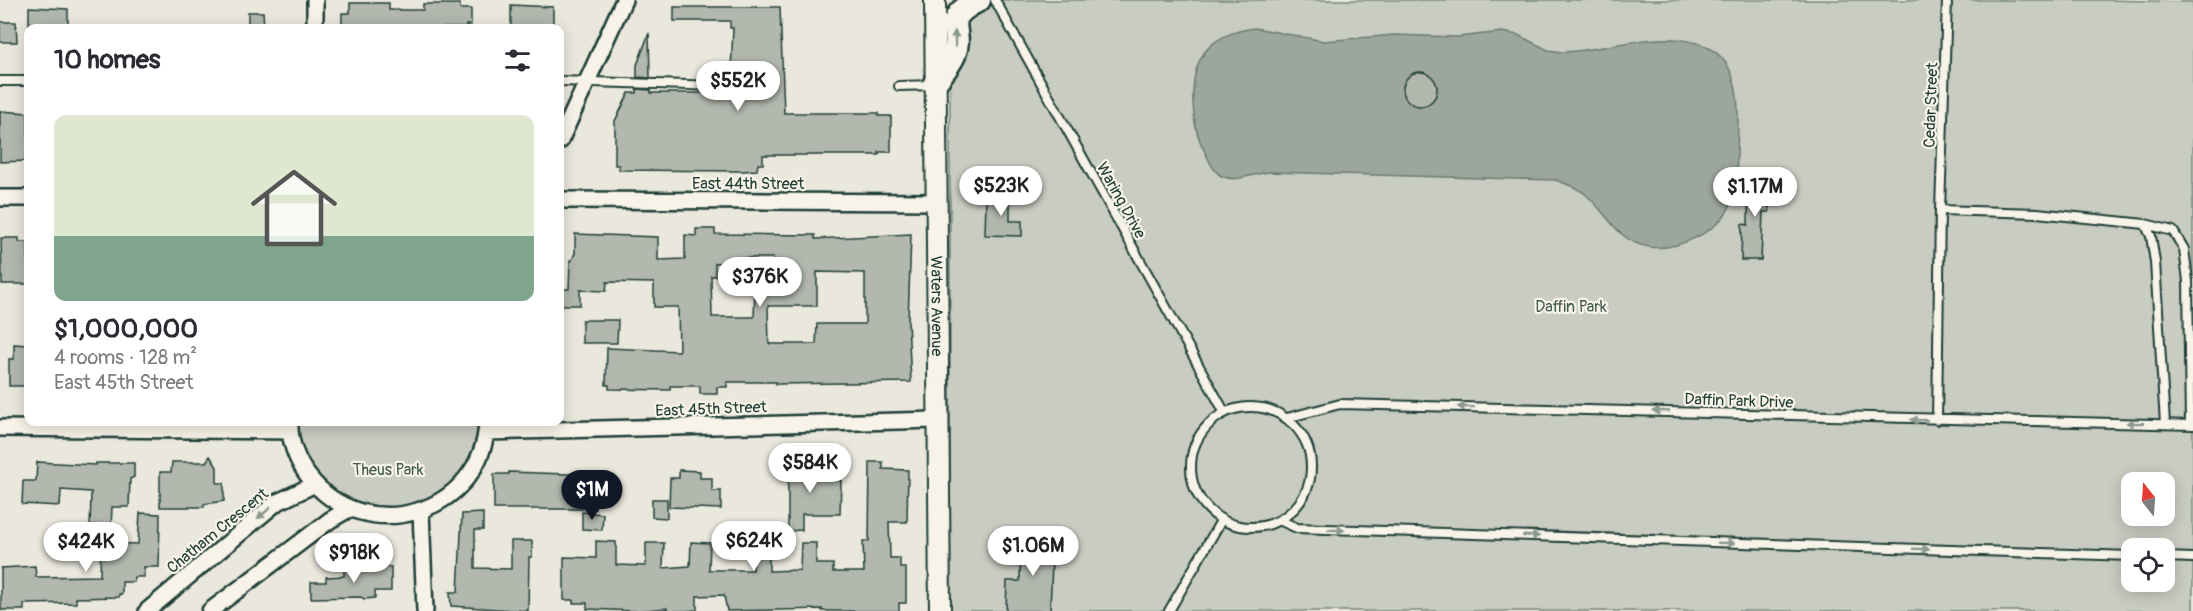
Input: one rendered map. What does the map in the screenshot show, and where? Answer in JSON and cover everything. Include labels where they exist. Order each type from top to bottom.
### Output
[{"type":"main road","name":"Waters Avenue","points":[[935,0],[940,611]]},
{"type":"main road","points":[[935,84],[955,54],[955,23],[959,12],[979,0]]},
{"type":"street","points":[[315,0],[315,24]]},
{"type":"street","points":[[564,132],[624,0]]},
{"type":"street","points":[[0,198],[24,198]]},
{"type":"street","name":"East 44th Street","points":[[564,200],[936,202]]},
{"type":"street","name":"East 45th Street","points":[[564,426],[937,420]]},
{"type":"street","points":[[0,428],[290,426],[296,455],[315,484],[331,499],[349,509],[386,516],[421,511],[451,494],[473,469],[487,427]]},
{"type":"street","name":"East 45th Street","points":[[487,427],[551,426]]},
{"type":"street","name":"Chatham Crescent","points":[[147,611],[276,503],[315,484]]},
{"type":"street","points":[[210,611],[330,519],[349,509]]},
{"type":"street","points":[[421,511],[425,611]]},
{"type":"lane","name":"Waring Drive","points":[[995,0],[1225,413]]},
{"type":"lane","name":"Cedar Street","points":[[1937,420],[1940,210],[1947,0]]},
{"type":"lane","points":[[0,81],[24,81]]},
{"type":"lane","points":[[564,81],[720,86]]},
{"type":"lane","points":[[899,86],[935,84]]},
{"type":"lane","points":[[1940,210],[2037,213],[2145,224],[2173,231],[2184,249],[2188,281],[2192,424]]},
{"type":"lane","points":[[2145,224],[2151,236],[2155,262],[2165,424]]},
{"type":"lane","name":"Daffin Park Drive","points":[[1287,418],[1340,404],[1937,420],[2192,424]]},
{"type":"lane","points":[[1256,407],[1273,411],[1287,418],[1301,433],[1310,451],[1311,471],[1307,491],[1295,508],[1279,520],[1250,527],[1222,519],[1207,508],[1197,493],[1191,475],[1192,456],[1204,431],[1225,413],[1240,408],[1256,407]]},
{"type":"lane","points":[[1169,611],[1222,519]]},
{"type":"lane","points":[[1279,520],[1297,528],[2121,556]]},
{"type":"lane","points":[[2175,557],[2193,558]]},
{"type":"green space","name":"Daffin Park","points":[[993,0],[2105,0],[2193,2],[2193,611],[950,611],[950,77],[956,40],[970,15]]},
{"type":"green space","name":"Theus Park","points":[[292,426],[487,426],[486,432],[451,494],[386,516],[315,484]]},
{"type":"shaded area","points":[[1255,28],[1324,41],[1394,35],[1458,37],[1502,32],[1518,35],[1548,50],[1562,52],[1646,40],[1680,40],[1697,43],[1713,50],[1724,61],[1736,89],[1738,121],[1736,178],[1732,202],[1718,222],[1697,237],[1673,246],[1649,247],[1628,239],[1584,193],[1555,180],[1270,172],[1241,178],[1224,177],[1212,166],[1198,134],[1193,103],[1195,73],[1206,51],[1215,42],[1239,31]]},
{"type":"building","points":[[350,3],[389,3],[389,10],[423,10],[423,4],[460,4],[460,9],[471,9],[471,24],[342,24],[342,13],[350,13]]},
{"type":"building","points":[[511,5],[553,7],[553,24],[511,24]]},
{"type":"building","points":[[29,7],[68,9],[68,24],[29,24]]},
{"type":"building","points":[[674,7],[780,7],[784,113],[879,113],[879,116],[891,116],[891,152],[879,152],[879,155],[763,155],[763,164],[758,164],[757,170],[743,171],[619,170],[619,165],[615,165],[615,121],[629,93],[637,93],[637,89],[651,90],[651,93],[730,93],[733,28],[730,28],[730,21],[674,21]]},
{"type":"building","points":[[248,12],[263,12],[264,24],[248,24]]},
{"type":"building","points":[[0,22],[16,22],[17,42],[0,42]]},
{"type":"building","points":[[649,33],[650,78],[637,77],[637,65]]},
{"type":"building","points":[[1420,72],[1432,77],[1437,89],[1432,101],[1420,106],[1408,101],[1403,89],[1408,77]]},
{"type":"building","points":[[0,111],[24,113],[24,161],[0,162]]},
{"type":"building","points":[[1749,176],[1770,176],[1769,212],[1763,212],[1761,260],[1741,260],[1742,224],[1748,225]]},
{"type":"building","points":[[993,191],[1010,192],[1010,221],[1022,221],[1022,236],[985,235],[986,200],[993,200]]},
{"type":"building","points":[[696,229],[715,229],[715,234],[815,235],[815,239],[911,234],[908,322],[911,382],[776,384],[776,382],[727,382],[727,387],[717,387],[717,394],[700,394],[700,386],[670,386],[670,390],[609,389],[609,385],[606,385],[607,348],[679,351],[678,307],[654,307],[654,283],[607,282],[606,291],[580,290],[580,305],[564,305],[564,289],[569,289],[570,260],[575,253],[575,234],[658,237],[658,260],[685,259],[685,235],[696,236]],"holes":[[[738,258],[773,258],[773,288],[755,288],[754,317],[712,317],[711,276],[715,276],[715,263],[738,263]],[[817,272],[865,273],[865,324],[817,324],[816,344],[769,344],[768,306],[817,306]]]},
{"type":"building","points":[[1,238],[19,238],[19,242],[24,242],[24,284],[2,284]]},
{"type":"building","points":[[582,320],[618,320],[617,343],[582,343]]},
{"type":"building","points":[[14,344],[24,345],[24,386],[9,386],[9,359],[14,359]]},
{"type":"building","points":[[210,456],[217,467],[217,483],[224,483],[224,501],[204,504],[204,507],[160,507],[160,472],[171,472],[172,462],[206,462]]},
{"type":"building","points":[[37,462],[96,465],[96,463],[134,463],[134,477],[130,479],[129,507],[112,507],[111,531],[90,531],[91,492],[61,490],[60,506],[22,504],[23,481],[36,481]]},
{"type":"building","points":[[788,462],[805,462],[805,467],[824,467],[824,480],[841,480],[840,514],[802,514],[802,530],[788,531]]},
{"type":"building","points":[[870,462],[883,462],[883,469],[908,470],[907,522],[889,522],[890,558],[900,558],[900,568],[906,568],[906,603],[899,603],[899,611],[822,611],[822,609],[727,611],[724,595],[697,596],[697,610],[684,611],[667,611],[667,608],[635,611],[587,609],[587,603],[573,603],[573,600],[564,600],[564,557],[596,558],[596,541],[616,542],[616,565],[646,566],[646,543],[664,543],[663,568],[690,566],[691,542],[710,543],[709,570],[753,570],[753,542],[769,542],[769,571],[800,570],[801,543],[816,543],[816,564],[833,564],[833,572],[864,572],[863,541],[869,541]]},
{"type":"building","points":[[679,470],[700,471],[700,478],[712,478],[712,491],[721,491],[721,509],[669,507],[670,478],[679,478]]},
{"type":"building","points":[[509,472],[595,475],[595,509],[494,509],[494,474],[509,474]]},
{"type":"building","points":[[652,499],[667,499],[667,518],[652,517]]},
{"type":"building","points":[[582,512],[603,514],[602,530],[582,529]]},
{"type":"building","points":[[140,513],[160,514],[159,567],[144,567],[144,577],[134,577],[134,582],[122,582],[122,594],[119,594],[119,597],[76,598],[76,603],[24,604],[24,610],[1,610],[1,568],[35,566],[36,577],[100,576],[101,543],[138,544]]},
{"type":"building","points":[[483,513],[483,530],[475,530],[475,568],[511,569],[511,541],[532,541],[532,557],[529,557],[528,611],[451,606],[450,592],[458,592],[462,514]]},
{"type":"building","points":[[1021,538],[1058,539],[1057,562],[1052,562],[1050,611],[1006,611],[1007,581],[1020,581]]},
{"type":"building","points":[[344,567],[391,567],[391,591],[375,591],[375,598],[364,599],[361,597],[311,598],[311,582],[326,582],[326,577],[344,576]]}]
